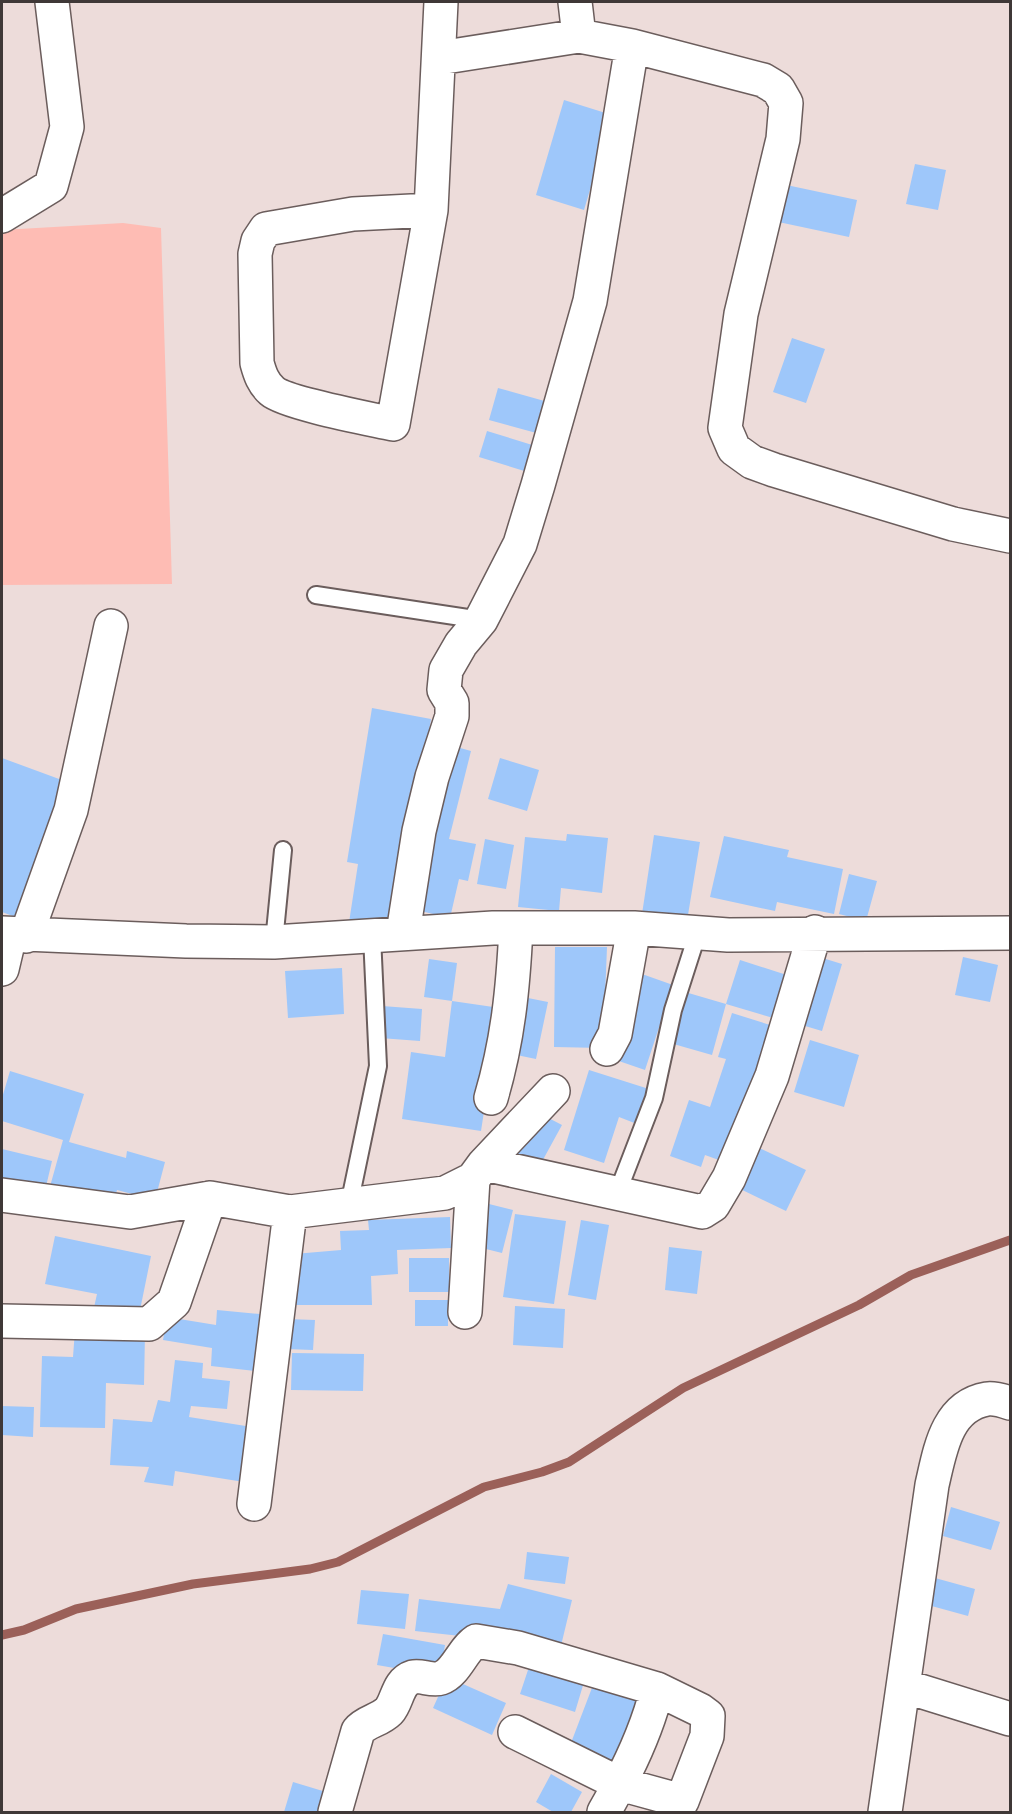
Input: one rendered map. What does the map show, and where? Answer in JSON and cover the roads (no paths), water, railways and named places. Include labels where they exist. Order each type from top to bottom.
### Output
[{"type":"street","points":[[2,216],[51,186],[67,127],[52,2]]},
{"type":"street","points":[[431,210],[353,213],[266,229],[258,241],[255,254],[257,363],[261,379],[274,393],[314,406],[393,424],[431,210],[441,2]]},
{"type":"street","points":[[575,2],[579,36]]},
{"type":"street","points":[[439,58],[579,36],[632,46],[763,80],[778,88],[786,103],[783,139],[741,314],[725,429],[734,449],[752,462],[774,470],[953,524],[1011,536]]},
{"type":"street","points":[[387,935],[419,831],[432,777],[452,716],[452,704],[444,690],[446,670],[461,644],[481,620],[520,544],[590,301],[632,46]]},
{"type":"street","points":[[2,969],[12,935],[71,810],[111,626]]},
{"type":"street","points":[[491,1098],[505,1052],[512,1008],[516,928]]},
{"type":"street","points":[[12,935],[274,942],[516,928],[634,928],[728,935],[815,932],[1011,933]]},
{"type":"street","points":[[608,1049],[615,1034],[634,928]]},
{"type":"street","points":[[478,1171],[617,1194],[702,1212],[713,1205],[729,1178],[772,1076],[815,932]]},
{"type":"street","points":[[2,1195],[130,1212],[210,1198],[290,1212],[445,1193],[478,1171],[553,1091]]},
{"type":"street","points":[[465,1312],[478,1171]]},
{"type":"street","points":[[2,1321],[149,1324],[174,1302],[210,1198]]},
{"type":"street","points":[[254,1504],[290,1212]]},
{"type":"street","points":[[885,1812],[932,1485],[943,1436],[960,1411],[988,1398],[1011,1403]]},
{"type":"street","points":[[335,1812],[358,1731],[363,1725],[376,1721],[390,1709],[401,1685],[406,1681],[412,1677],[441,1678],[451,1671],[468,1646],[476,1641],[518,1648],[657,1689],[708,1716],[707,1736],[682,1801],[620,1784],[515,1732]]},
{"type":"street","points":[[904,1686],[1011,1719]]},
{"type":"street","points":[[604,1812],[620,1784],[657,1689]]},
{"type":"lane","points":[[316,595],[481,620]]},
{"type":"lane","points":[[274,942],[283,850]]},
{"type":"lane","points":[[617,1194],[654,1098],[673,1010],[698,932]]},
{"type":"lane","points":[[349,1205],[378,1066],[387,935]]},
{"type":"waterway","points":[[2,1635],[24,1630],[76,1609],[193,1584],[310,1569],[338,1562],[484,1487],[542,1472],[569,1462],[683,1388],[859,1305],[911,1275],[1010,1240]]}]
